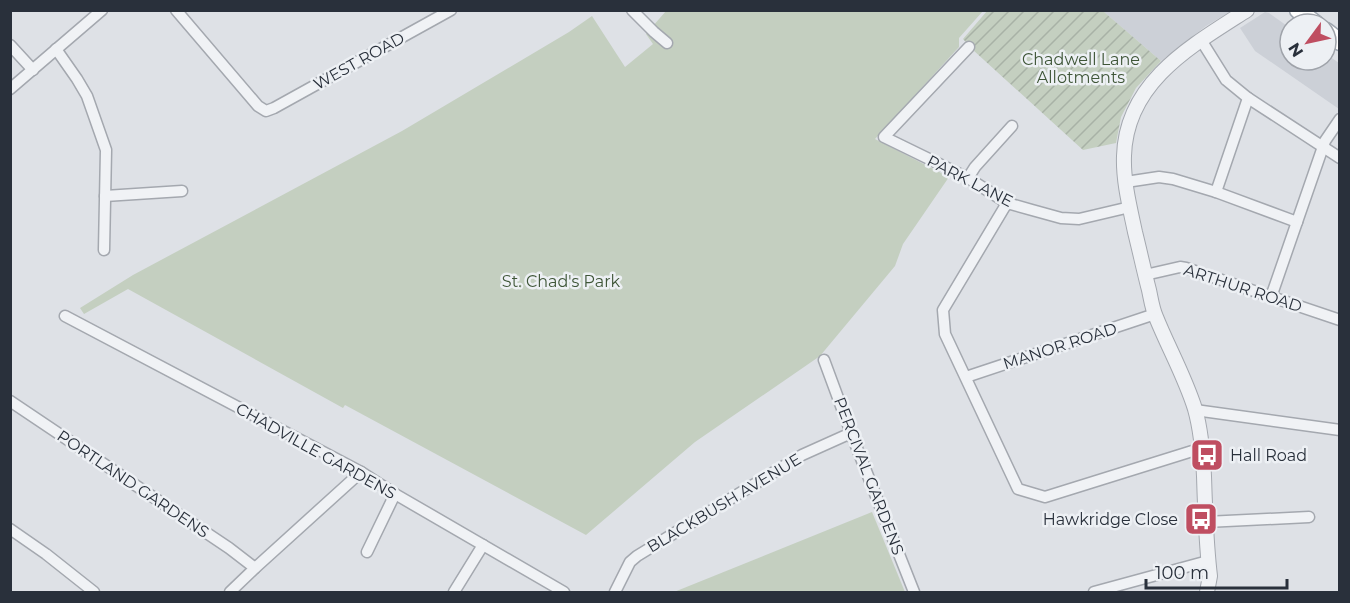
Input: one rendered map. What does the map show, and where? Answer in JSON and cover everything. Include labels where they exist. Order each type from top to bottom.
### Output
[{"type":"street","points":[[10,89],[102,10]]},
{"type":"street","name":"WEST ROAD","points":[[176,10],[258,106],[266,111],[451,10]]},
{"type":"street","points":[[632,10],[667,43]]},
{"type":"street","points":[[1207,592],[1210,576],[1202,448],[1196,410],[1155,314],[1130,207],[1124,158],[1126,132],[1131,116],[1137,102],[1148,87],[1170,65],[1201,40],[1247,10]]},
{"type":"street","points":[[1201,40],[1226,80],[1248,98],[1340,158]]},
{"type":"street","points":[[10,45],[33,70]]},
{"type":"street","name":"PARK LANE","points":[[969,47],[884,137],[968,178],[1007,202],[1061,218],[1079,219],[1130,207]]},
{"type":"street","points":[[56,49],[87,96],[106,150],[104,250]]},
{"type":"street","points":[[1216,192],[1248,98]]},
{"type":"street","points":[[1271,297],[1325,141],[1340,119]]},
{"type":"street","points":[[968,178],[1012,126]]},
{"type":"street","points":[[1126,182],[1159,177],[1173,179],[1216,192],[1297,222]]},
{"type":"street","points":[[105,196],[182,191]]},
{"type":"street","points":[[1007,202],[944,310],[945,334],[1018,489],[1045,497],[1202,448]]},
{"type":"street","name":"ARTHUR ROAD","points":[[1145,275],[1186,267],[1340,320]]},
{"type":"street","name":"MANOR ROAD","points":[[966,377],[1155,314]]},
{"type":"street","name":"CHADVILLE GARDENS","points":[[65,316],[361,472],[564,592]]},
{"type":"street","name":"PERCIVAL GARDENS","points":[[824,360],[914,592]]},
{"type":"street","name":"PORTLAND GARDENS","points":[[10,401],[229,548],[255,568]]},
{"type":"street","points":[[1196,410],[1340,430]]},
{"type":"street","name":"BLACKBUSH AVENUE","points":[[615,592],[630,562],[637,556],[802,455],[851,433]]},
{"type":"street","points":[[230,592],[361,472]]},
{"type":"street","points":[[367,552],[395,494]]},
{"type":"street","points":[[1206,522],[1310,517]]},
{"type":"street","points":[[10,528],[94,592]]},
{"type":"street","points":[[454,592],[483,546]]},
{"type":"street","points":[[1094,592],[1208,561]]},
{"type":"shaded area","points":[[1103,11],[1231,11],[1206,26],[1161,61]]},
{"type":"shaded area","points":[[1265,12],[1278,19],[1278,67],[1255,51],[1240,28]]},
{"type":"shaded area","points":[[1338,62],[1339,109],[1285,72],[1338,72]]},
{"type":"green space","name":"St. Chad's Park","points":[[666,11],[983,11],[959,38],[959,47],[875,139],[949,177],[903,244],[895,266],[820,356],[695,442],[586,535],[345,405],[343,408],[128,289],[84,314],[80,308],[133,275],[402,131],[592,16],[625,67],[653,44],[646,34]]},
{"type":"green space","name":"Chadwell Lane Allotments","points":[[987,11],[1103,11],[1161,61],[1136,88],[1121,117],[1116,143],[1083,150],[973,50],[963,39]]},
{"type":"green space","points":[[872,512],[905,592],[674,592]]},
{"type":"place","name":"Hall Road","points":[[1207,455]]},
{"type":"place","name":"Hawkridge Close","points":[[1201,519]]}]
